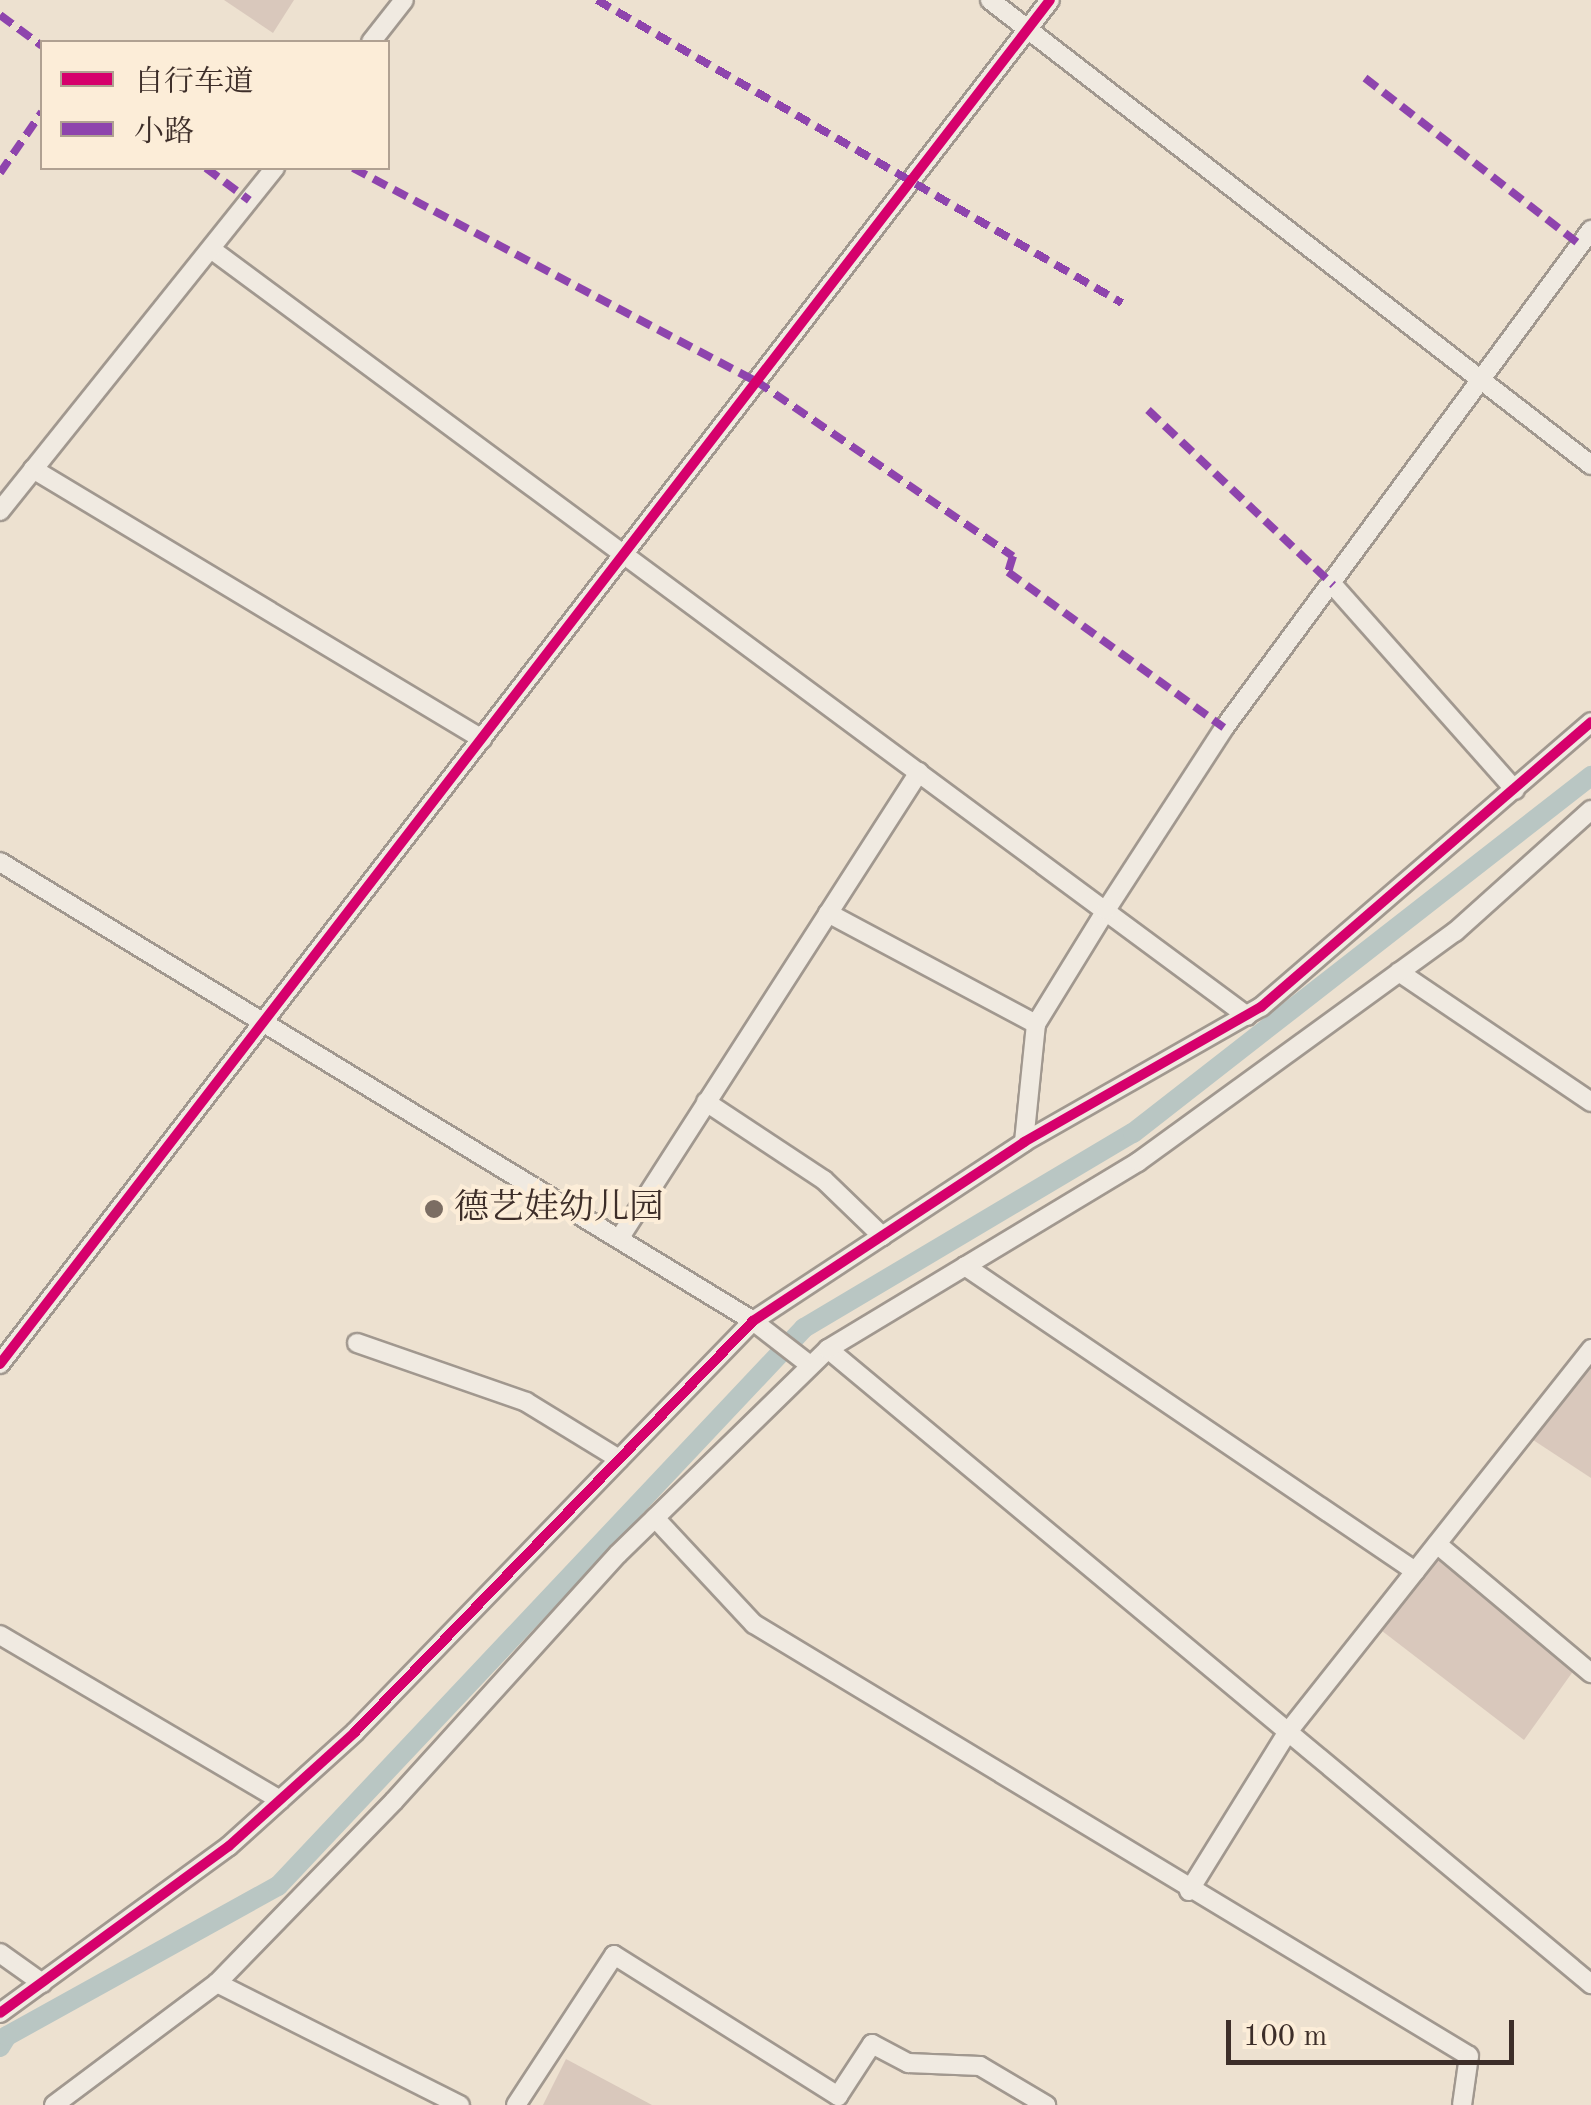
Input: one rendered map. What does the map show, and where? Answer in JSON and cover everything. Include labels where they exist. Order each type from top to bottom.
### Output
[{"type":"street","points":[[373,40],[404,0]]},
{"type":"street","points":[[990,0],[1480,373],[1591,466]]},
{"type":"street","points":[[0,1364],[266,1024],[622,553],[1050,0]]},
{"type":"street","points":[[0,510],[272,170]]},
{"type":"street","points":[[1024,1142],[1036,1024],[1106,910],[1224,728],[1333,585],[1480,373],[1587,243]]},
{"type":"street","points":[[212,250],[1246,1016]]},
{"type":"street","points":[[33,470],[482,738]]},
{"type":"street","points":[[1333,585],[1515,790]]},
{"type":"street","points":[[0,2013],[229,1846],[355,1732],[754,1321],[1024,1142],[1246,1016],[1591,722]]},
{"type":"street","points":[[618,1239],[919,772]]},
{"type":"street","points":[[54,2105],[216,1983],[654,1518],[828,1349],[1138,1162],[1455,932],[1589,816]]},
{"type":"street","points":[[0,862],[754,1321],[810,1365]]},
{"type":"street","points":[[828,913],[1036,1024]]},
{"type":"street","points":[[1399,972],[1591,1102]]},
{"type":"street","points":[[706,1102],[824,1180],[882,1236]]},
{"type":"street","points":[[965,1266],[1414,1571]]},
{"type":"street","points":[[357,1343],[526,1402],[619,1459]]},
{"type":"street","points":[[828,1349],[1591,1984]]},
{"type":"street","points":[[1189,1891],[1286,1732],[1591,1350]]},
{"type":"street","points":[[654,1518],[754,1624],[1189,1891],[1468,2056],[1462,2105]]},
{"type":"street","points":[[1437,1544],[1591,1672]]},
{"type":"street","points":[[0,1635],[280,1800]]},
{"type":"street","points":[[0,1953],[42,1982]]},
{"type":"street","points":[[516,2105],[614,1955],[838,2096],[872,2044],[908,2062],[980,2066],[1046,2105]]},
{"type":"street","points":[[216,1983],[460,2105]]},
{"type":"building","points":[[224,0],[294,0],[273,33]]},
{"type":"building","points":[[1591,1349],[1591,1478],[1524,1434]]},
{"type":"building","points":[[1437,1544],[1579,1663],[1524,1740],[1373,1624]]},
{"type":"building","points":[[566,2059],[652,2105],[543,2105]]},
{"type":"waterway","points":[[0,2047],[7,2036],[278,1886],[804,1328],[1133,1133],[1591,776]]},
{"type":"marked path","points":[[597,0],[1122,303]]},
{"type":"marked path","points":[[0,15],[40,45]]},
{"type":"marked path","points":[[1365,78],[1580,245]]},
{"type":"marked path","points":[[0,173],[40,115]]},
{"type":"marked path","points":[[209,170],[249,200]]},
{"type":"marked path","points":[[357,170],[756,381],[1013,556],[1008,572],[1224,728]]},
{"type":"marked path","points":[[1148,410],[1333,585]]},
{"type":"cycle path","points":[[0,1364],[1050,0]]},
{"type":"cycle path","points":[[0,2013],[229,1846],[355,1732],[753,1321],[1024,1142],[1261,1007],[1591,722]]},
{"type":"place","name":"德艺娃幼儿园","points":[[434,1209]]}]
